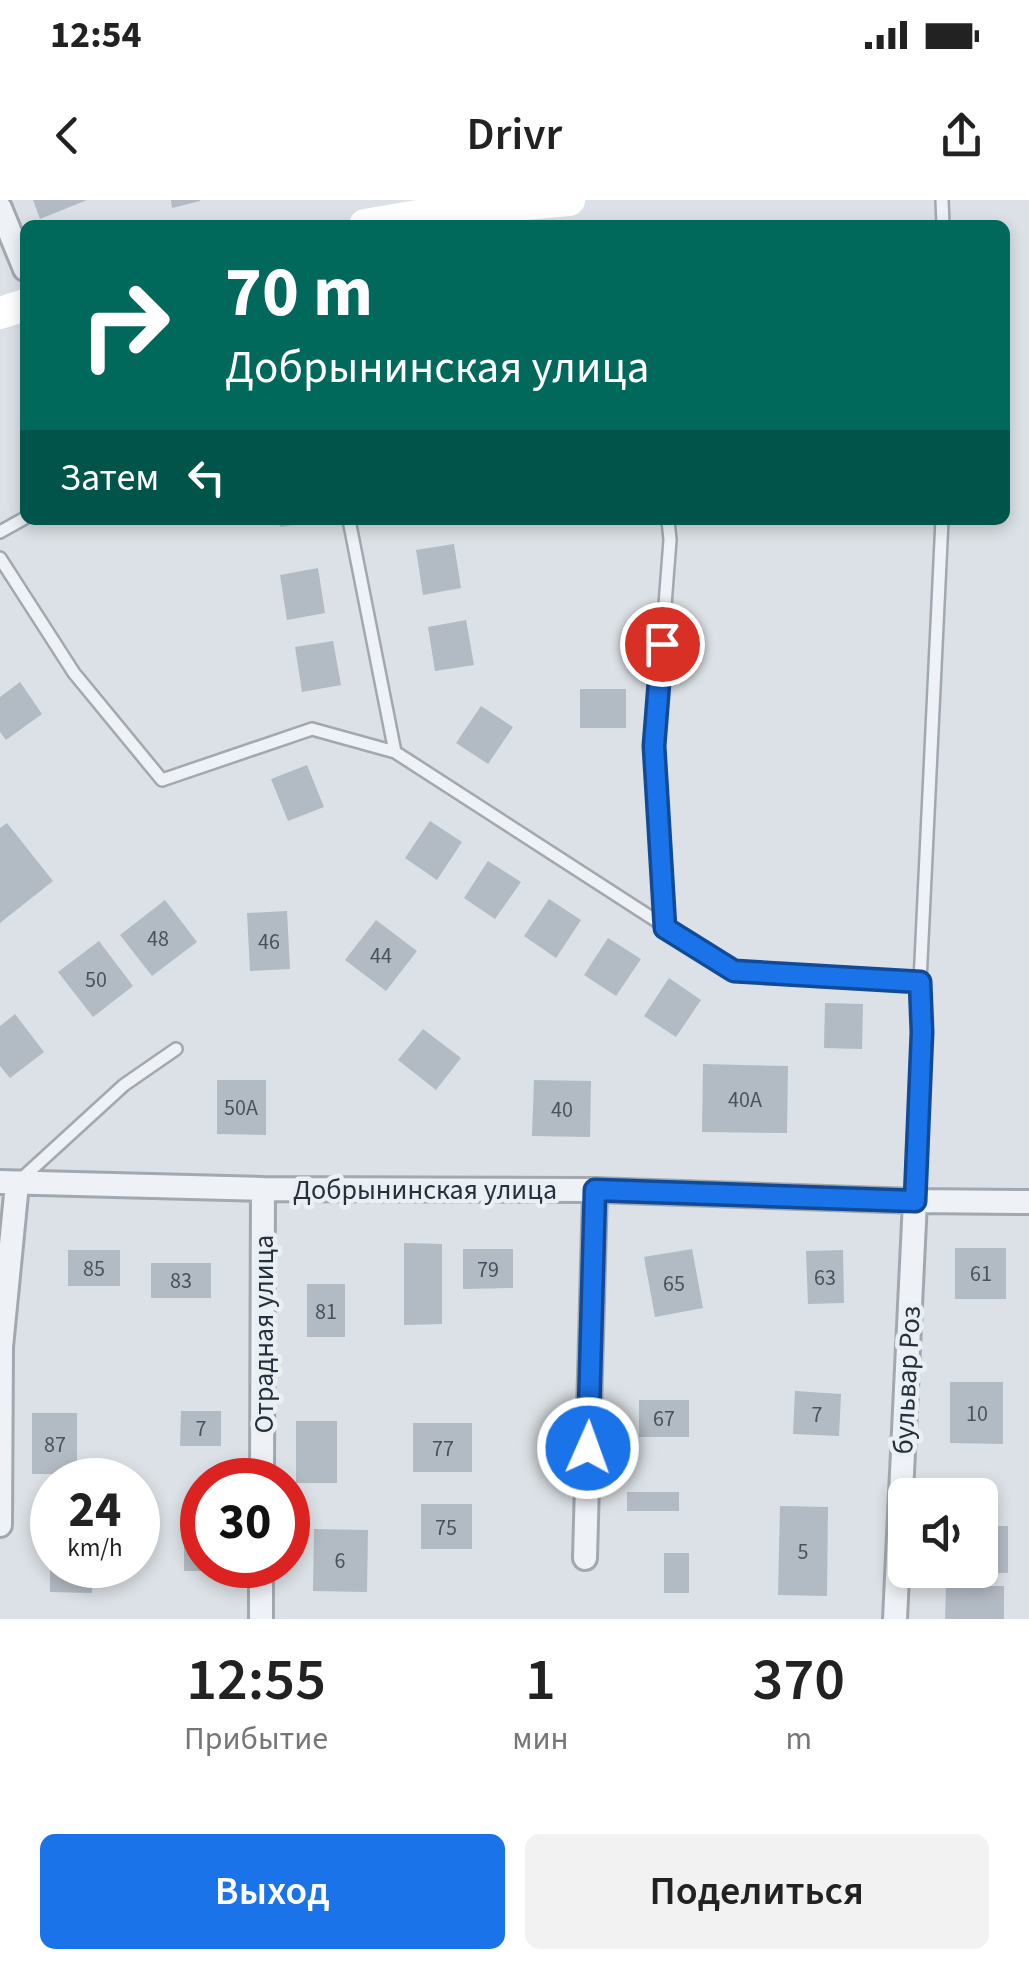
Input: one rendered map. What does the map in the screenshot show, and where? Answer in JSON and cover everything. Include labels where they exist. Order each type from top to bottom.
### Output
[{"type":"street","points":[[385,220],[442,206],[569,200]]},
{"type":"street","points":[[0,208],[20,257]]},
{"type":"street","points":[[0,1525],[1,1346],[8,1183]]},
{"type":"street","name":"Добрынинская улица","points":[[8,1183],[595,1190],[1029,1202]]},
{"type":"street","name":"Отрадная улица","points":[[262,1458],[263,1189]]},
{"type":"street","points":[[585,1558],[595,1190]]},
{"type":"street","name":"бульвар Роз","points":[[895,1619],[915,1201]]},
{"type":"street","points":[[261,1619],[262,1588]]},
{"type":"lane","points":[[350,525],[394,752]]},
{"type":"lane","points":[[665,928],[654,746],[668,525]]},
{"type":"lane","points":[[915,1201],[922,1032],[920,982],[942,525]]},
{"type":"lane","points":[[0,558],[74,673],[162,780],[312,729],[394,752],[734,971],[920,982]]},
{"type":"lane","points":[[8,1183],[124,1085],[176,1050]]},
{"type":"building","points":[[33,200],[87,200],[40,219]]},
{"type":"building","points":[[171,200],[200,200],[200,201],[172,208]]},
{"type":"building","points":[[454,544],[461,588],[423,595],[416,550]]},
{"type":"building","points":[[318,568],[325,613],[287,620],[280,575]]},
{"type":"building","points":[[466,620],[474,665],[435,671],[428,627]]},
{"type":"building","points":[[333,641],[341,685],[302,692],[295,647]]},
{"type":"building","points":[[20,682],[42,714],[6,740],[0,732],[0,697]]},
{"type":"building","points":[[580,689],[626,689],[626,728],[580,728]]},
{"type":"building","points":[[481,706],[513,727],[488,764],[456,743]]},
{"type":"building","points":[[307,765],[324,807],[288,821],[271,779]]},
{"type":"building","points":[[430,821],[462,842],[437,880],[405,858]]},
{"type":"building","points":[[7,823],[53,881],[0,923],[0,828]]},
{"type":"building","points":[[488,861],[521,882],[495,919],[464,898]]},
{"type":"building","points":[[549,899],[581,920],[556,958],[524,936]]},
{"type":"building","points":[[165,900],[197,942],[152,976],[120,935]]},
{"type":"building","points":[[287,911],[290,969],[250,971],[247,913]]},
{"type":"building","points":[[376,920],[417,951],[386,991],[345,960]]},
{"type":"building","points":[[608,938],[641,959],[616,996],[584,975]]},
{"type":"building","points":[[99,941],[133,986],[93,1017],[58,972]]},
{"type":"building","points":[[669,978],[701,1000],[676,1037],[644,1016]]},
{"type":"building","points":[[825,1003],[863,1004],[862,1049],[824,1048]]},
{"type":"building","points":[[15,1014],[44,1052],[10,1078],[0,1066],[0,1026]]},
{"type":"building","points":[[423,1029],[461,1058],[436,1090],[398,1060]]},
{"type":"building","points":[[703,1064],[788,1066],[787,1133],[702,1132]]},
{"type":"building","points":[[217,1080],[266,1080],[266,1135],[217,1134]]},
{"type":"building","points":[[534,1080],[591,1081],[590,1137],[532,1136]]},
{"type":"building","points":[[404,1243],[442,1244],[442,1324],[404,1325]]},
{"type":"building","points":[[955,1248],[1006,1248],[1006,1299],[955,1299]]},
{"type":"building","points":[[463,1249],[513,1249],[513,1288],[463,1289]]},
{"type":"building","points":[[692,1249],[703,1308],[655,1317],[644,1257]]},
{"type":"building","points":[[68,1250],[120,1250],[120,1286],[68,1286]]},
{"type":"building","points":[[843,1250],[844,1303],[808,1304],[806,1251]]},
{"type":"building","points":[[151,1263],[211,1263],[211,1298],[151,1298]]},
{"type":"building","points":[[307,1284],[345,1284],[345,1337],[307,1337]]},
{"type":"building","points":[[950,1382],[1003,1382],[1003,1444],[950,1443]]},
{"type":"building","points":[[795,1391],[841,1394],[839,1436],[793,1434]]},
{"type":"building","points":[[639,1400],[689,1400],[689,1437],[639,1437]]},
{"type":"building","points":[[181,1411],[221,1411],[221,1446],[180,1446]]},
{"type":"building","points":[[32,1413],[77,1413],[77,1458],[32,1458]]},
{"type":"building","points":[[296,1421],[337,1421],[337,1483],[310,1483],[310,1458],[296,1458]]},
{"type":"building","points":[[413,1423],[472,1423],[472,1472],[413,1472]]},
{"type":"building","points":[[627,1492],[679,1492],[679,1511],[627,1511]]},
{"type":"building","points":[[421,1504],[472,1504],[472,1549],[421,1549]]},
{"type":"building","points":[[780,1506],[828,1507],[827,1596],[778,1595]]},
{"type":"building","points":[[998,1526],[1008,1526],[1008,1573],[998,1573]]},
{"type":"building","points":[[314,1529],[368,1530],[367,1592],[313,1591]]},
{"type":"building","points":[[664,1553],[689,1553],[689,1593],[664,1593]]},
{"type":"building","points":[[1004,1586],[1004,1619],[945,1619],[946,1588]]},
{"type":"building","points":[[50,1588],[92,1588],[92,1593],[50,1592]]},
{"type":"route","points":[[588,1448],[595,1190],[915,1201],[922,1032],[920,982],[734,971],[665,928],[654,746],[662,644]]}]
